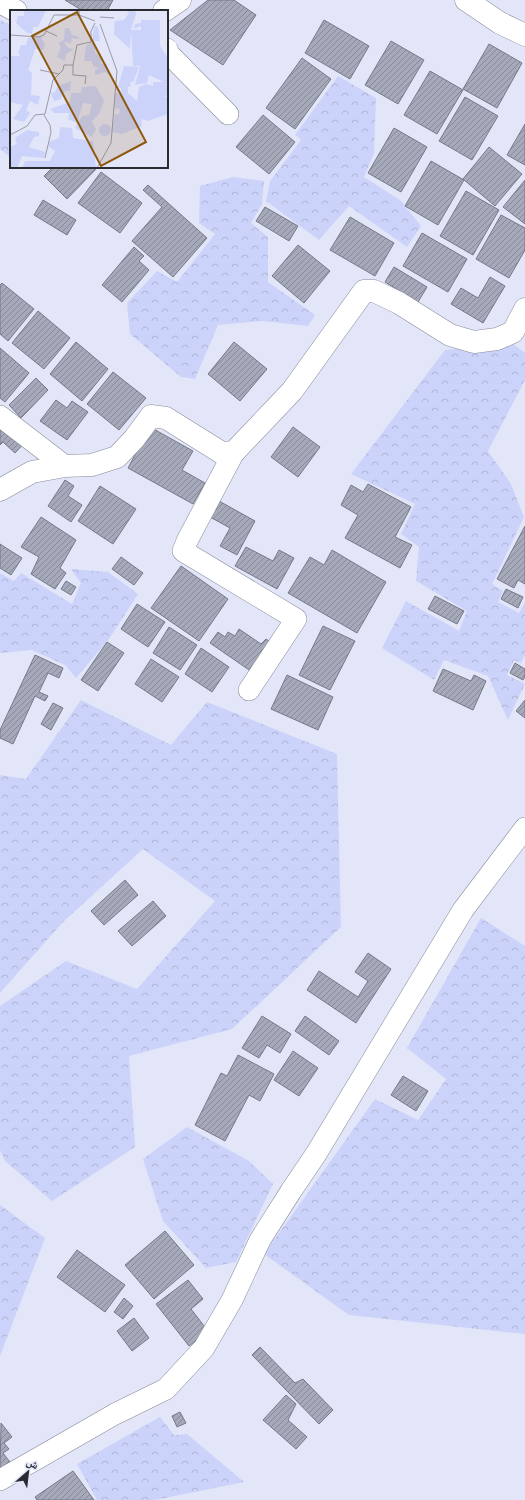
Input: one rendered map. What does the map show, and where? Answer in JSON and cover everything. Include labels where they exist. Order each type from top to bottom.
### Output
[{"type":"street","points":[[165,10],[180,0]]},
{"type":"street","points":[[466,0],[500,23],[525,35]]},
{"type":"street","points":[[0,2],[14,10]]},
{"type":"street","points":[[168,52],[228,114]]},
{"type":"street","points":[[249,690],[296,619],[184,551],[187,541],[234,452],[292,391],[364,291],[374,291],[399,303],[450,335],[474,342],[498,339],[513,332],[525,309]]},
{"type":"street","points":[[0,416],[65,466]]},
{"type":"street","points":[[0,490],[32,472],[65,466],[92,465],[117,456],[134,439],[151,416],[166,418],[222,453],[234,452]]},
{"type":"street","points":[[0,1480],[115,1414],[166,1389],[204,1348],[232,1300],[260,1240],[290,1191],[316,1154],[463,910],[525,828]]},
{"type":"green space","points":[[0,20],[10,25],[10,157],[0,149]]},
{"type":"green space","points":[[338,76],[376,98],[374,153],[364,177],[400,200],[421,226],[407,247],[349,206],[319,240],[266,201],[270,181],[301,140],[295,135]]},
{"type":"green space","points":[[233,177],[264,181],[262,204],[251,223],[268,237],[268,282],[315,315],[308,326],[263,321],[218,325],[195,379],[181,377],[130,334],[127,303],[157,271],[177,282],[215,234],[199,223],[200,186]]},
{"type":"green space","points":[[511,342],[525,353],[525,380],[488,451],[511,484],[524,517],[492,584],[503,591],[498,602],[519,613],[525,602],[525,655],[521,663],[514,660],[507,675],[525,684],[508,720],[488,676],[444,660],[434,680],[382,648],[406,601],[459,631],[467,611],[416,581],[419,547],[401,534],[415,504],[351,474],[445,350]]},
{"type":"green space","points":[[71,569],[108,572],[138,594],[109,639],[76,678],[65,665],[32,650],[0,653],[0,573],[14,581],[21,573],[72,604],[81,583]]},
{"type":"green space","points":[[81,700],[171,745],[207,702],[337,754],[341,927],[232,1029],[129,1056],[135,1147],[52,1201],[5,1161],[0,1150],[0,1006],[66,961],[137,989],[215,901],[143,849],[63,922],[0,993],[0,775],[26,779]]},
{"type":"green space","points":[[481,918],[525,946],[525,1334],[349,1315],[264,1254],[375,1099],[418,1120],[446,1079],[407,1048]]},
{"type":"green space","points":[[187,1127],[249,1161],[273,1184],[236,1262],[206,1268],[163,1221],[143,1159]]},
{"type":"green space","points":[[0,1205],[45,1238],[0,1356]]},
{"type":"green space","points":[[160,1417],[174,1435],[187,1434],[244,1482],[155,1500],[97,1500],[77,1464]]},
{"type":"building","points":[[65,0],[113,0],[108,10],[81,10]]},
{"type":"building","points":[[208,0],[234,0],[256,15],[223,65],[170,30]]},
{"type":"building","points":[[324,20],[369,46],[350,79],[305,53]]},
{"type":"building","points":[[391,41],[424,60],[398,104],[365,85]]},
{"type":"building","points":[[489,44],[522,63],[497,108],[463,89]]},
{"type":"building","points":[[302,58],[331,79],[295,129],[266,108]]},
{"type":"building","points":[[430,71],[463,90],[437,134],[404,115]]},
{"type":"building","points":[[465,97],[498,116],[472,160],[439,141]]},
{"type":"building","points":[[263,115],[295,142],[269,174],[236,147]]},
{"type":"building","points":[[525,124],[525,165],[507,155]]},
{"type":"building","points":[[394,128],[427,147],[401,192],[368,173]]},
{"type":"building","points":[[489,147],[522,174],[495,206],[463,179]]},
{"type":"building","points":[[431,161],[464,180],[438,225],[405,206]]},
{"type":"building","points":[[52,168],[97,168],[67,199],[44,176]]},
{"type":"building","points":[[101,172],[142,203],[120,233],[78,203]]},
{"type":"building","points":[[525,180],[525,224],[503,207]]},
{"type":"building","points":[[148,185],[207,238],[173,277],[132,241],[162,207],[143,190]]},
{"type":"building","points":[[466,191],[499,210],[473,255],[440,236]]},
{"type":"building","points":[[43,200],[76,220],[67,235],[34,215]]},
{"type":"building","points":[[265,207],[298,226],[289,241],[256,221]]},
{"type":"building","points":[[501,215],[525,228],[525,250],[509,278],[476,259]]},
{"type":"building","points":[[350,217],[394,243],[375,276],[330,250]]},
{"type":"building","points":[[422,233],[467,259],[448,292],[403,266]]},
{"type":"building","points":[[298,245],[330,271],[304,303],[272,276]]},
{"type":"building","points":[[134,247],[144,256],[139,261],[149,270],[122,302],[102,285]]},
{"type":"building","points":[[394,267],[427,287],[418,302],[385,282]]},
{"type":"building","points":[[490,277],[505,286],[483,323],[451,304],[461,288],[478,298]]},
{"type":"building","points":[[2,283],[34,309],[8,341],[0,334],[0,285]]},
{"type":"building","points":[[38,311],[70,338],[44,369],[12,343]]},
{"type":"building","points":[[76,342],[108,369],[82,401],[50,374]]},
{"type":"building","points":[[234,342],[267,369],[240,401],[208,374]]},
{"type":"building","points":[[0,348],[29,373],[5,402],[0,398]]},
{"type":"building","points":[[113,372],[146,398],[119,430],[87,404]]},
{"type":"building","points":[[36,378],[48,390],[21,418],[9,405]]},
{"type":"building","points":[[56,400],[67,408],[72,401],[88,412],[67,440],[40,421]]},
{"type":"building","points":[[0,421],[27,440],[15,453],[3,442],[0,445]]},
{"type":"building","points":[[150,427],[193,451],[182,470],[205,483],[193,504],[128,468]]},
{"type":"building","points":[[293,427],[320,447],[298,477],[271,457]]},
{"type":"building","points":[[65,480],[74,486],[68,496],[82,505],[71,522],[48,506]]},
{"type":"building","points":[[368,484],[411,507],[395,537],[412,545],[400,568],[345,538],[358,515],[341,505],[351,485],[363,492]]},
{"type":"building","points":[[100,486],[136,509],[113,544],[78,521]]},
{"type":"building","points":[[219,501],[255,521],[237,555],[220,546],[230,528],[210,517]]},
{"type":"building","points":[[41,517],[76,540],[60,568],[66,573],[55,589],[31,574],[39,557],[21,547]]},
{"type":"building","points":[[525,526],[525,584],[518,580],[514,588],[497,579]]},
{"type":"building","points":[[0,544],[22,558],[11,575],[0,568]]},
{"type":"building","points":[[246,547],[273,561],[279,550],[294,558],[277,589],[235,566]]},
{"type":"building","points":[[332,550],[386,582],[357,633],[288,593],[310,557],[324,565]]},
{"type":"building","points":[[121,557],[143,573],[134,585],[112,569]]},
{"type":"building","points":[[181,566],[228,599],[199,641],[151,608]]},
{"type":"building","points":[[66,581],[76,587],[71,595],[61,589]]},
{"type":"building","points":[[506,589],[523,597],[518,608],[501,599]]},
{"type":"building","points":[[435,596],[464,611],[457,624],[428,609]]},
{"type":"building","points":[[137,604],[165,622],[148,647],[121,629]]},
{"type":"building","points":[[323,626],[355,641],[330,690],[299,675]]},
{"type":"building","points":[[169,627],[197,645],[180,670],[153,653]]},
{"type":"building","points":[[239,629],[261,644],[266,639],[272,643],[252,672],[210,643],[218,632],[225,637],[228,632],[235,636]]},
{"type":"building","points":[[107,642],[124,653],[98,691],[81,680]]},
{"type":"building","points":[[201,648],[229,667],[212,692],[185,674]]},
{"type":"building","points":[[35,655],[63,668],[59,678],[48,673],[39,692],[48,696],[45,701],[35,696],[13,744],[0,738],[0,730]]},
{"type":"building","points":[[151,659],[179,677],[162,702],[135,684]]},
{"type":"building","points":[[515,663],[525,669],[525,677],[523,680],[510,673]]},
{"type":"building","points":[[443,669],[471,681],[474,675],[486,681],[473,710],[433,691]]},
{"type":"building","points":[[287,675],[333,697],[318,730],[271,709]]},
{"type":"building","points":[[525,700],[525,718],[516,711]]},
{"type":"building","points":[[53,703],[63,708],[51,730],[41,724]]},
{"type":"building","points":[[125,880],[138,895],[104,925],[91,911]]},
{"type":"building","points":[[153,901],[166,916],[132,946],[118,931]]},
{"type":"building","points":[[368,953],[391,969],[356,1023],[307,990],[319,971],[358,997],[368,981],[355,972]]},
{"type":"building","points":[[262,1016],[291,1034],[280,1053],[267,1045],[259,1058],[242,1048]]},
{"type":"building","points":[[305,1016],[339,1041],[329,1055],[295,1031]]},
{"type":"building","points":[[293,1051],[318,1068],[299,1096],[274,1080]]},
{"type":"building","points":[[238,1055],[274,1074],[260,1101],[249,1095],[225,1141],[195,1125],[221,1073],[227,1076]]},
{"type":"building","points":[[403,1076],[428,1091],[416,1111],[391,1095]]},
{"type":"building","points":[[165,1231],[194,1265],[154,1299],[125,1265]]},
{"type":"building","points":[[77,1250],[125,1285],[105,1312],[57,1277]]},
{"type":"building","points":[[188,1280],[203,1299],[191,1309],[208,1331],[189,1346],[156,1304]]},
{"type":"building","points":[[124,1298],[133,1306],[123,1319],[114,1312]]},
{"type":"building","points":[[134,1318],[149,1338],[132,1351],[117,1331]]},
{"type":"building","points":[[260,1347],[295,1383],[303,1379],[333,1410],[319,1424],[252,1355]]},
{"type":"building","points":[[286,1395],[296,1404],[288,1420],[307,1437],[296,1449],[263,1420]]},
{"type":"building","points":[[180,1412],[186,1423],[177,1427],[172,1416]]},
{"type":"building","points":[[1,1423],[12,1437],[4,1443],[9,1449],[3,1453],[10,1462],[0,1470]]},
{"type":"building","points":[[73,1471],[94,1500],[37,1500],[35,1497]]}]
